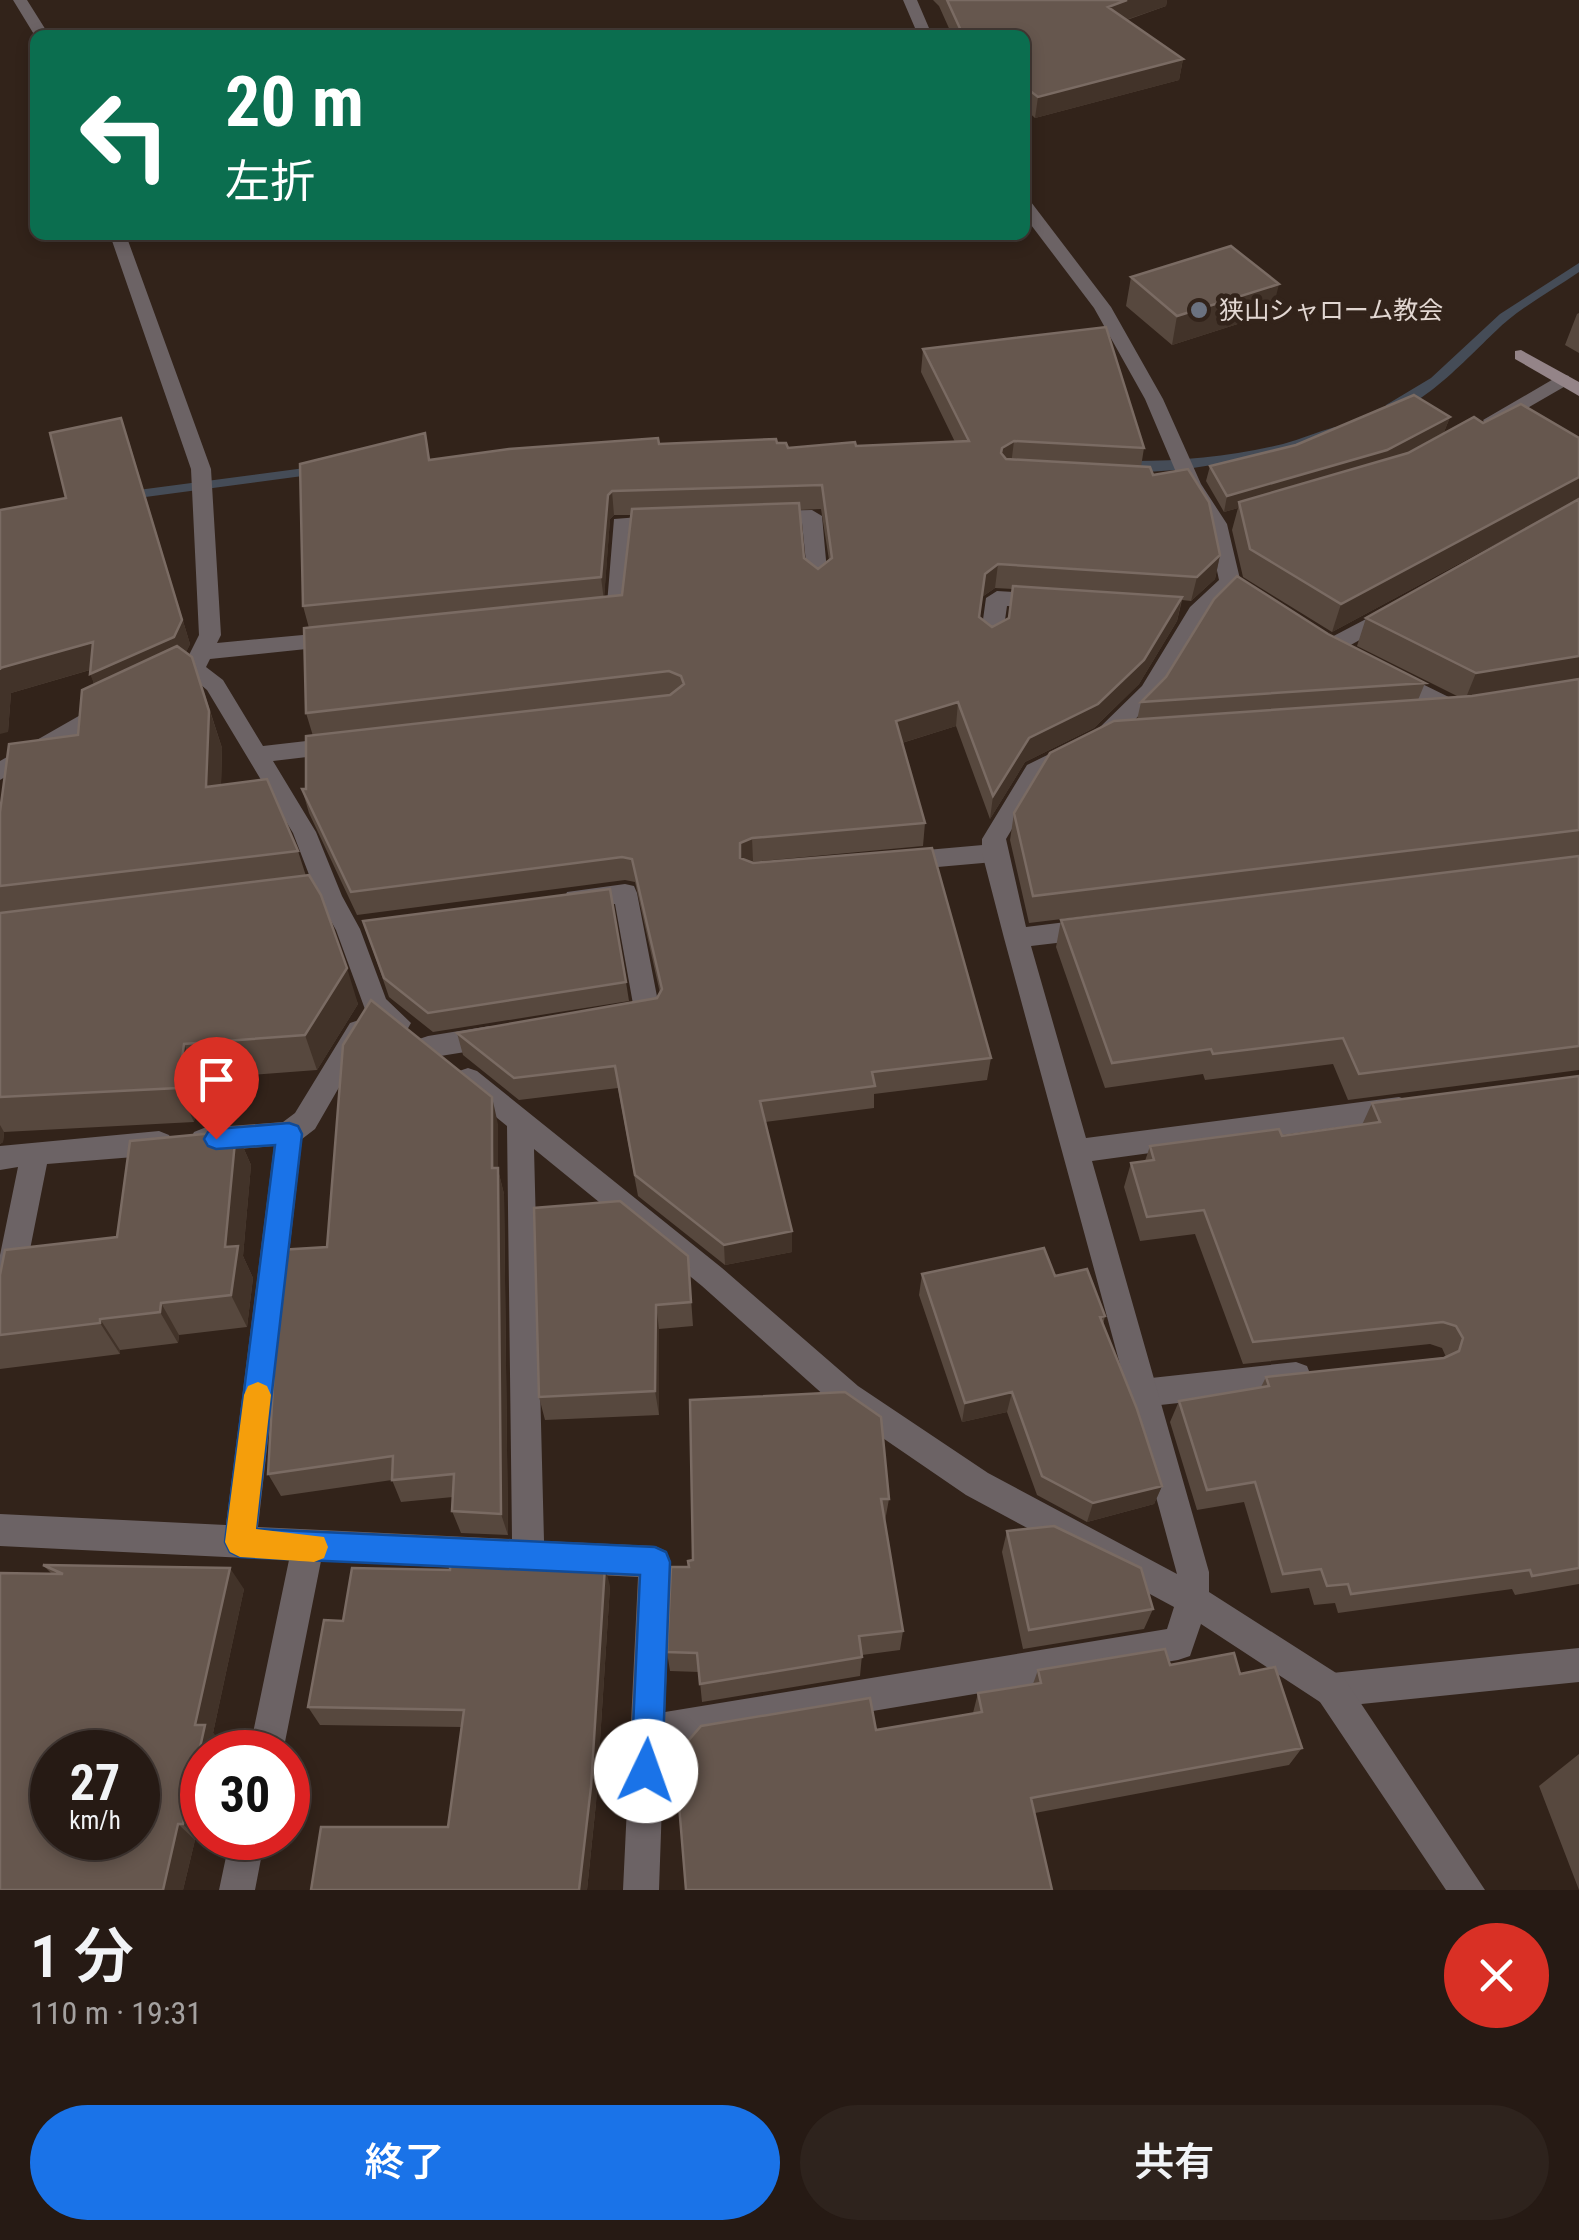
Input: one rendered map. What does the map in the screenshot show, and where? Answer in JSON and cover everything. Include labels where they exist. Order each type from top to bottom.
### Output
[{"type":"street","points":[[20,0],[39,30]]},
{"type":"street","points":[[910,0],[923,30]]},
{"type":"street","points":[[1030,213],[1102,307],[1154,399],[1182,483],[1225,521],[1230,582]]},
{"type":"street","points":[[120,240],[201,470],[210,636],[192,666]]},
{"type":"street","points":[[1521,355],[1571,385]]},
{"type":"street","points":[[1481,427],[1571,385]]},
{"type":"street","points":[[755,518],[812,516],[818,582]]},
{"type":"street","points":[[578,614],[617,610],[621,522],[678,520]]},
{"type":"street","points":[[1230,582],[1260,600]]},
{"type":"street","points":[[648,1732],[1178,1644],[1194,1600],[1194,1572],[1016,938],[994,853],[994,839],[1036,771],[1104,737],[1150,691],[1189,612],[1230,582]]},
{"type":"street","points":[[992,641],[997,598],[1070,603]]},
{"type":"street","points":[[1415,600],[1325,641],[1471,710],[1424,715]]},
{"type":"street","points":[[192,666],[362,636]]},
{"type":"street","points":[[192,666],[215,685],[304,832],[320,899],[358,928],[376,1005],[712,1277],[847,1396],[978,1484],[1194,1600],[1332,1690],[1467,1890]]},
{"type":"street","points":[[0,772],[130,697]]},
{"type":"street","points":[[1104,737],[1142,736]]},
{"type":"street","points":[[256,755],[355,744]]},
{"type":"street","points":[[882,863],[994,853]]},
{"type":"street","points":[[546,903],[625,893],[647,1012],[610,1018]]},
{"type":"street","points":[[1016,938],[1113,926]]},
{"type":"street","points":[[0,1158],[289,1134],[305,1121],[376,1005]]},
{"type":"street","points":[[428,1047],[519,1032]]},
{"type":"street","points":[[1077,1151],[1424,1104]]},
{"type":"street","points":[[520,1124],[528,1553]]},
{"type":"street","points":[[240,1542],[289,1134]]},
{"type":"street","points":[[0,1324],[35,1153]]},
{"type":"street","points":[[1142,1393],[1334,1372]]},
{"type":"street","points":[[0,1530],[655,1562],[641,1890]]},
{"type":"street","points":[[271,1730],[308,1547]]},
{"type":"street","points":[[1332,1690],[1579,1665]]},
{"type":"street","points":[[237,1890],[243,1860]]},
{"type":"building","points":[[947,0],[1127,0],[1108,7],[1183,59],[1038,97],[1030,91],[1030,30],[961,30]]},
{"type":"building","points":[[1231,246],[1279,284],[1177,316],[1131,277]]},
{"type":"building","points":[[1106,327],[1144,448],[1014,441],[1001,453],[1006,459],[1150,467],[1153,475],[1188,469],[1209,502],[1220,555],[1197,577],[998,564],[985,574],[979,617],[992,627],[1009,618],[1013,586],[1182,597],[1144,660],[1098,704],[1029,738],[993,796],[958,702],[896,721],[925,823],[752,838],[740,843],[740,858],[753,863],[932,848],[991,1058],[872,1072],[875,1086],[760,1101],[792,1231],[724,1245],[635,1175],[615,1066],[514,1078],[457,1033],[657,998],[662,989],[632,859],[622,857],[351,892],[302,789],[306,789],[306,736],[670,695],[684,684],[681,676],[669,671],[306,713],[304,628],[622,595],[632,509],[799,503],[804,558],[818,569],[832,558],[822,485],[612,491],[608,495],[601,577],[303,606],[300,464],[425,433],[429,460],[509,449],[658,438],[659,444],[776,439],[788,448],[855,442],[856,446],[969,441],[923,349]]},
{"type":"building","points":[[1414,395],[1450,417],[1387,450],[1227,496],[1210,466],[1296,445]]},
{"type":"building","points":[[1521,404],[1579,438],[1579,477],[1341,604],[1250,549],[1239,502],[1408,453],[1474,417],[1483,423]]},
{"type":"building","points":[[121,418],[182,620],[174,637],[90,674],[93,642],[0,668],[0,510],[66,498],[50,433]]},
{"type":"building","points":[[1579,499],[1579,656],[1476,673],[1366,618]]},
{"type":"building","points":[[1237,576],[1328,634],[1425,683],[1141,702],[1166,677],[1214,599]]},
{"type":"building","points":[[177,646],[192,657],[209,711],[206,787],[267,779],[298,851],[0,886],[0,812],[9,744],[78,735],[82,690]]},
{"type":"building","points":[[1579,679],[1579,830],[1033,896],[1014,813],[1050,753],[1114,721],[1472,696]]},
{"type":"building","points":[[1579,856],[1579,1046],[1359,1074],[1343,1038],[1213,1054],[1211,1049],[1112,1063],[1061,920]]},
{"type":"building","points":[[309,875],[321,895],[347,968],[305,1035],[184,1044],[178,1088],[0,1097],[0,913]]},
{"type":"building","points":[[610,889],[626,982],[428,1013],[384,978],[363,921]]},
{"type":"building","points":[[371,1000],[492,1097],[492,1168],[498,1168],[501,1514],[452,1511],[454,1474],[392,1480],[393,1456],[268,1474],[278,1297],[273,1298],[279,1250],[327,1247],[343,1045]]},
{"type":"building","points":[[1579,1076],[1579,1568],[1532,1576],[1530,1570],[1351,1594],[1348,1584],[1327,1586],[1321,1569],[1283,1574],[1255,1482],[1207,1490],[1179,1401],[1269,1386],[1266,1377],[1444,1358],[1459,1351],[1463,1338],[1456,1326],[1443,1322],[1253,1342],[1204,1210],[1147,1217],[1131,1163],[1154,1160],[1150,1146],[1279,1129],[1282,1136],[1380,1122],[1372,1103]]},
{"type":"building","points":[[236,1131],[225,1247],[238,1246],[231,1295],[161,1303],[160,1312],[100,1319],[100,1323],[0,1335],[0,1275],[5,1250],[117,1237],[130,1141]]},
{"type":"building","points":[[620,1201],[688,1256],[691,1302],[656,1305],[655,1391],[539,1397],[534,1208]]},
{"type":"building","points":[[1044,1248],[1055,1276],[1087,1269],[1105,1316],[1100,1317],[1137,1409],[1162,1486],[1093,1503],[1042,1476],[1012,1392],[965,1403],[922,1274]]},
{"type":"building","points":[[845,1392],[881,1417],[889,1499],[881,1499],[903,1631],[859,1636],[862,1657],[700,1684],[697,1653],[667,1652],[671,1567],[689,1567],[688,1561],[693,1560],[690,1400]]},
{"type":"building","points":[[1054,1526],[1141,1568],[1153,1609],[1029,1630],[1007,1531]]},
{"type":"building","points":[[451,1551],[504,1554],[504,1564],[605,1566],[591,1787],[579,1890],[311,1890],[321,1827],[448,1827],[464,1710],[308,1707],[324,1620],[343,1621],[352,1568],[450,1570]]},
{"type":"building","points":[[43,1565],[230,1568],[195,1725],[205,1725],[204,1730],[180,1730],[180,1824],[163,1890],[0,1890],[0,1573],[63,1574]]},
{"type":"building","points":[[1165,1649],[1170,1665],[1234,1653],[1240,1674],[1275,1667],[1302,1748],[1031,1798],[1052,1890],[686,1890],[675,1756],[701,1726],[870,1698],[876,1730],[982,1712],[978,1693],[1041,1683],[1038,1670]]},
{"type":"waterway","points":[[1391,408],[1436,381],[1504,317],[1579,267]]},
{"type":"waterway","points":[[1120,465],[1229,458],[1285,447],[1335,431]]},
{"type":"waterway","points":[[123,496],[320,470]]},
{"type":"slow traffic","points":[[258,1395],[240,1542],[314,1547]]},
{"type":"place","name":"狭山シャローム教会","points":[[1199,310]]},
{"type":"route","points":[[216,1139],[289,1134],[240,1542],[655,1562],[646,1771]]}]
